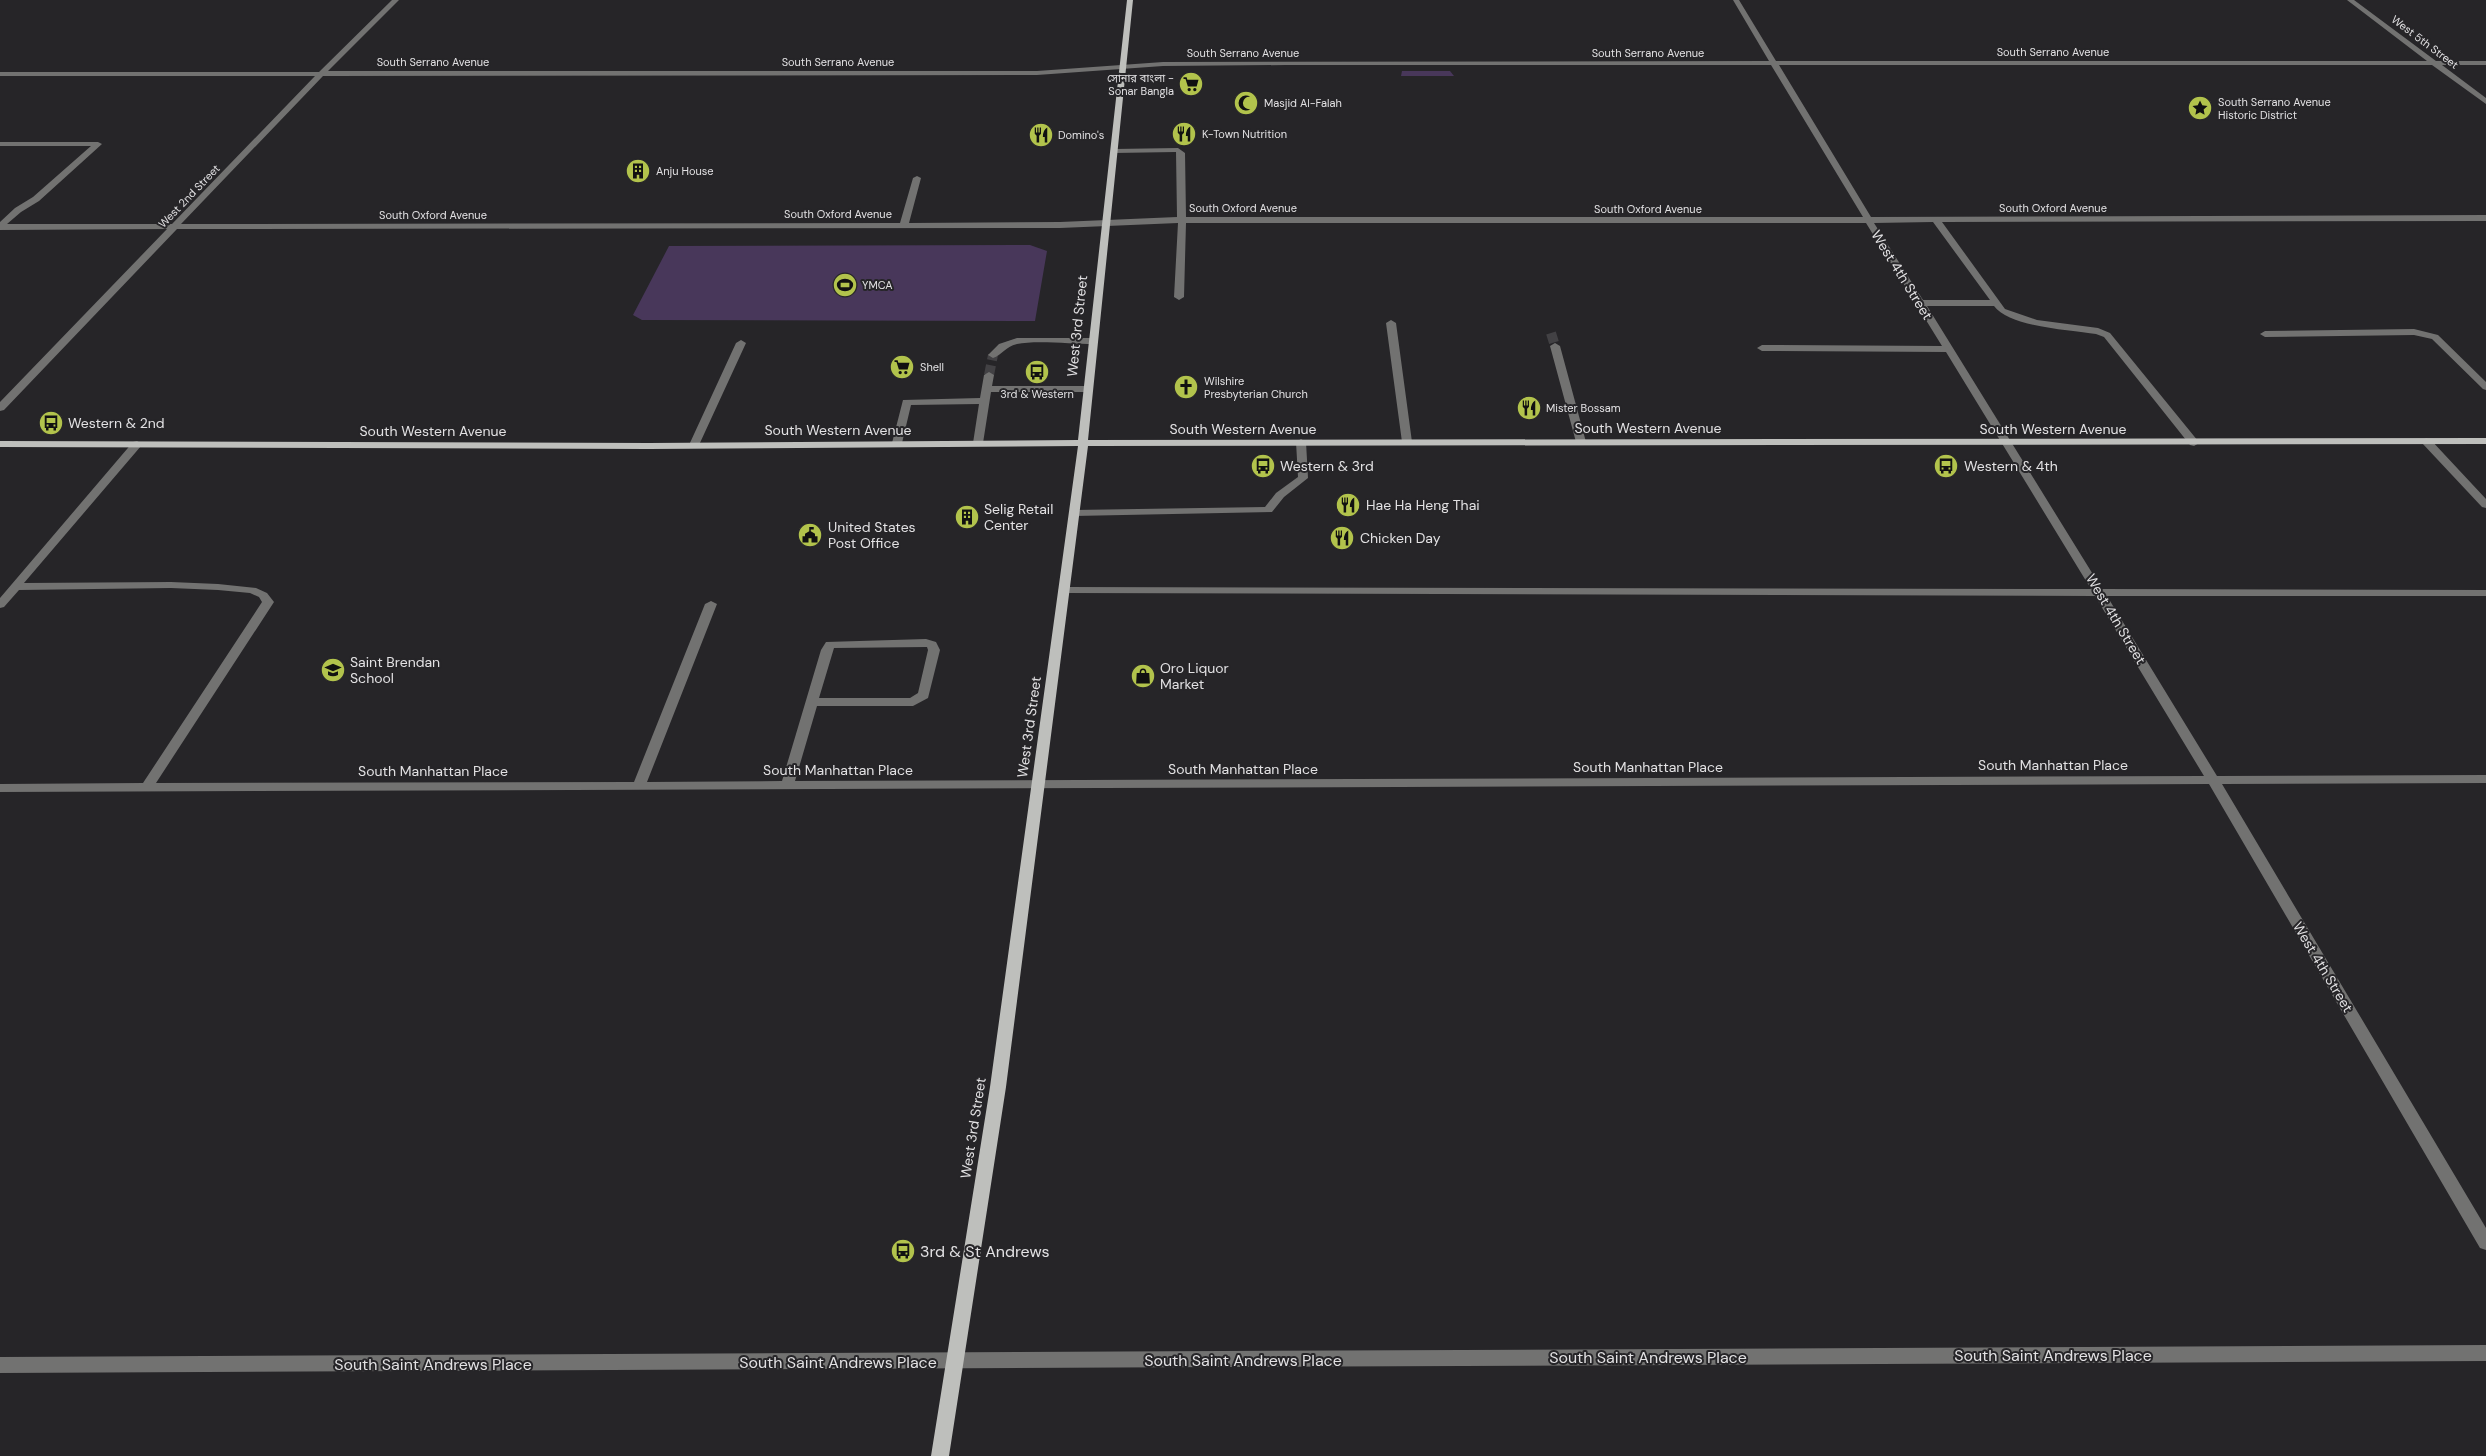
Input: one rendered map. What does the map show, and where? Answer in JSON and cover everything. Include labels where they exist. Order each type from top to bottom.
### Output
[{"type":"main road","name":"West 3rd Street","points":[[940,1456],[953,1362],[998,1087],[1039,785],[1083,442],[1092,341],[1130,0]]},
{"type":"main road","name":"South Western Avenue","points":[[0,444],[694,445],[1083,442],[2006,443],[2486,441]]},
{"type":"street","name":"West 2nd Street","points":[[0,408],[321,74],[396,0]]},
{"type":"street","name":"West 4th Street","points":[[1736,0],[1868,220],[2101,594],[2486,1243]]},
{"type":"street","name":"West 5th Street","points":[[2350,0],[2486,102]]},
{"type":"street","name":"South Serrano Avenue","points":[[0,74],[1037,73],[1163,64],[2486,63]]},
{"type":"street","points":[[0,144],[98,144],[36,199],[18,210],[0,227]]},
{"type":"street","points":[[1114,151],[1178,150],[1181,153],[1179,297]]},
{"type":"street","points":[[904,225],[917,178]]},
{"type":"street","name":"South Oxford Avenue","points":[[0,227],[1060,225],[1181,220],[2486,218]]},
{"type":"street","points":[[1936,220],[2006,314],[2035,323],[2098,331],[2107,335],[2194,442]]},
{"type":"street","points":[[1920,303],[1996,303]]},
{"type":"street","points":[[1391,323],[1408,442]]},
{"type":"street","points":[[2265,334],[2414,332],[2436,337],[2486,387]]},
{"type":"street","points":[[993,355],[1002,346],[1018,341],[1092,341]]},
{"type":"street","points":[[694,445],[741,343]]},
{"type":"street","points":[[1555,346],[1580,442]]},
{"type":"street","points":[[1762,348],[1949,349]]},
{"type":"street","points":[[978,443],[989,375]]},
{"type":"street","points":[[986,389],[1088,389]]},
{"type":"street","points":[[897,443],[907,402],[985,401]]},
{"type":"street","points":[[1074,513],[1268,510],[1280,495],[1303,478],[1301,442]]},
{"type":"street","points":[[2426,442],[2486,505]]},
{"type":"street","points":[[0,605],[137,444]]},
{"type":"street","points":[[16,587],[171,585],[218,587],[252,590],[263,595],[268,602],[147,787]]},
{"type":"street","points":[[1064,590],[2101,594],[2486,593]]},
{"type":"street","points":[[639,786],[711,604]]},
{"type":"street","points":[[787,786],[827,650],[830,645],[926,643],[932,645],[934,650],[924,695],[913,702],[812,702]]},
{"type":"street","name":"South Manhattan Place","points":[[0,788],[2486,780]]},
{"type":"street","name":"South Saint Andrews Place","points":[[0,1365],[953,1362],[2486,1353]]},
{"type":"shaded area","points":[[1402,71],[1450,71],[1454,76],[1401,76]]},
{"type":"shaded area","name":"YMCA","points":[[1030,245],[1047,251],[1035,321],[642,320],[633,315],[669,246]]},
{"type":"tunnel","points":[[1551,333],[1555,346]]},
{"type":"tunnel","points":[[989,375],[993,355]]},
{"type":"place","name":"সোনার বাংলা - Sonar Bangla","points":[[1191,84]]},
{"type":"place","name":"Masjid Al-Falah","points":[[1246,103]]},
{"type":"place","name":"South Serrano Avenue Historic District","points":[[2200,108]]},
{"type":"place","name":"K-Town Nutrition","points":[[1184,134]]},
{"type":"place","name":"Domino's","points":[[1041,135]]},
{"type":"place","name":"Anju House","points":[[638,171]]},
{"type":"place","name":"YMCA","points":[[845,285]]},
{"type":"place","name":"Shell","points":[[902,367]]},
{"type":"place","name":"3rd & Western","points":[[1037,372]]},
{"type":"place","name":"Wilshire Presbyterian Church","points":[[1186,387]]},
{"type":"place","name":"Mister Bossam","points":[[1529,408]]},
{"type":"place","name":"Western & 2nd","points":[[51,423]]},
{"type":"place","name":"Western & 3rd","points":[[1263,466]]},
{"type":"place","name":"Western & 4th","points":[[1946,466]]},
{"type":"place","name":"Hae Ha Heng Thai","points":[[1348,505]]},
{"type":"place","name":"Selig Retail Center","points":[[967,517]]},
{"type":"place","name":"United States Post Office","points":[[810,535]]},
{"type":"place","name":"Chicken Day","points":[[1342,538]]},
{"type":"place","name":"Saint Brendan School","points":[[333,670]]},
{"type":"place","name":"Oro Liquor Market","points":[[1143,676]]},
{"type":"place","name":"3rd & St Andrews","points":[[903,1251]]}]
